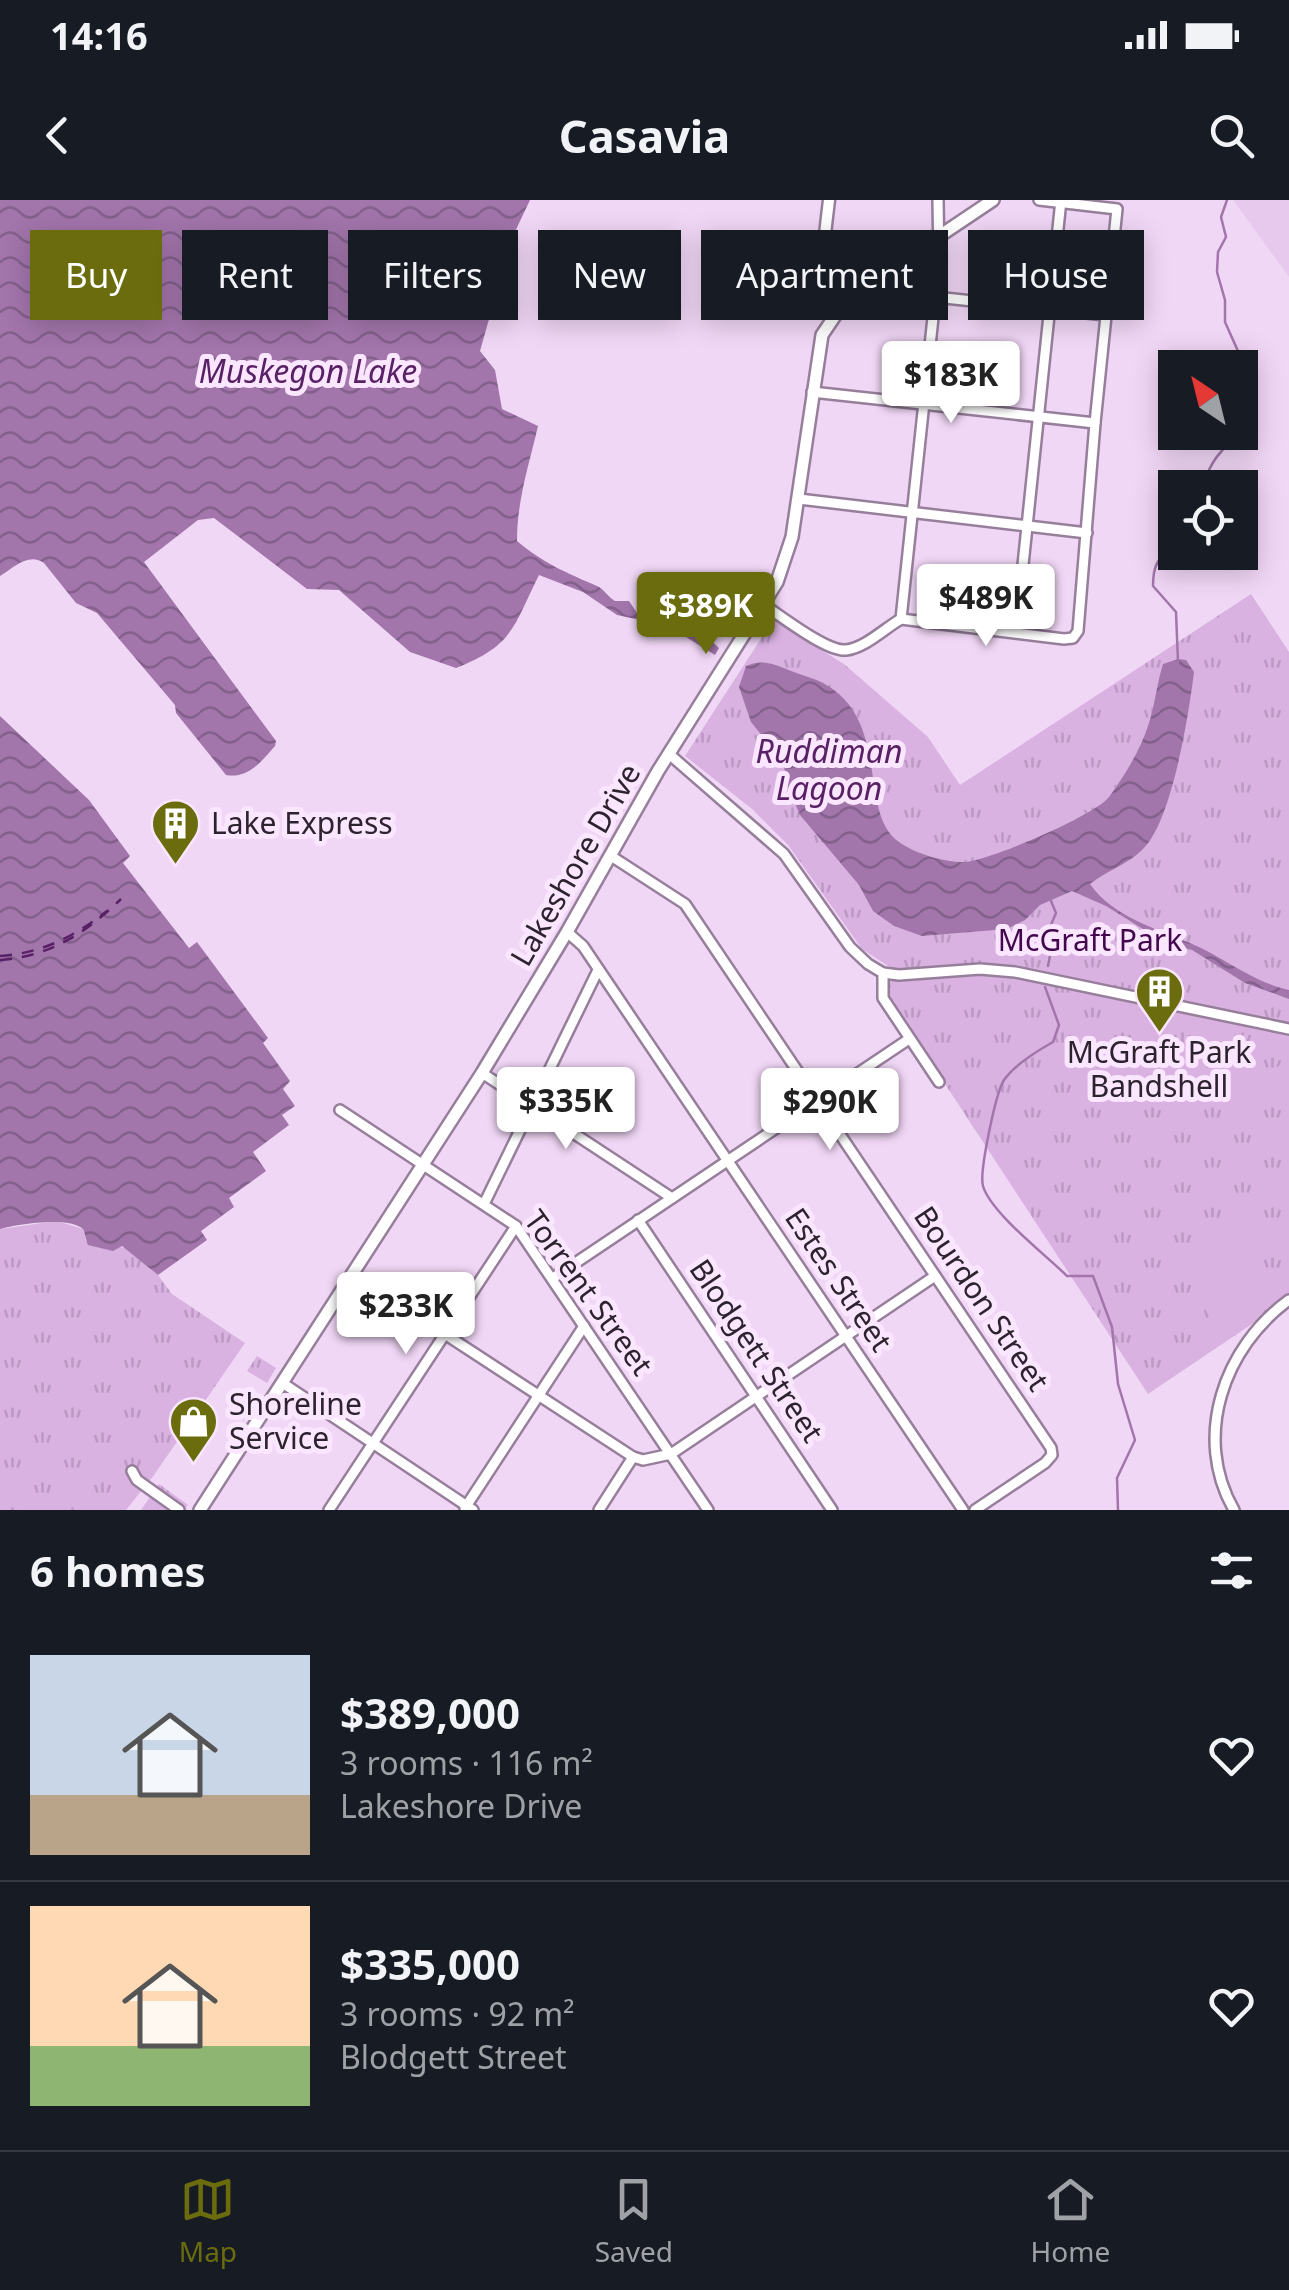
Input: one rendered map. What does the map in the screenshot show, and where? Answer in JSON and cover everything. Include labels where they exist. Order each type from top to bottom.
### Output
[{"type":"main road","points":[[948,230],[993,200]]},
{"type":"main road","name":"Lakeshore Drive","points":[[200,1510],[482,1073],[669,754],[764,605],[786,559],[799,499],[822,335],[832,320]]},
{"type":"street","points":[[826,230],[829,200]]},
{"type":"street","points":[[938,200],[939,230]]},
{"type":"street","points":[[1039,200],[1118,209],[1115,230]]},
{"type":"street","points":[[1058,230],[1061,201]]},
{"type":"street","points":[[901,619],[933,320]]},
{"type":"street","points":[[1016,632],[1048,320]]},
{"type":"street","points":[[764,605],[836,649],[853,648],[901,619],[1073,638],[1078,631],[1105,320]]},
{"type":"street","points":[[812,392],[1094,422]]},
{"type":"street","points":[[799,499],[1087,533]]},
{"type":"street","points":[[669,754],[784,854],[855,953],[883,973],[913,975],[980,969],[1016,972],[1289,1029]]},
{"type":"street","name":"Bourdon Street","points":[[611,856],[685,904],[1051,1448],[1050,1459],[975,1510]]},
{"type":"street","name":"Estes Street","points":[[567,932],[580,943],[964,1510]]},
{"type":"street","points":[[484,1204],[598,970]]},
{"type":"street","points":[[883,973],[881,994],[939,1082]]},
{"type":"street","points":[[553,1278],[909,1039]]},
{"type":"street","points":[[482,1073],[672,1198]]},
{"type":"street","name":"Torrent Street","points":[[340,1110],[516,1226],[708,1510]]},
{"type":"street","name":"Blodgett Street","points":[[638,1220],[832,1510]]},
{"type":"street","points":[[329,1510],[516,1226]]},
{"type":"street","points":[[354,1274],[643,1460],[671,1454],[935,1276]]},
{"type":"street","points":[[1234,1510],[1218,1466],[1217,1410],[1235,1360],[1261,1324],[1289,1300]]},
{"type":"street","points":[[284,1384],[468,1508],[584,1326]]},
{"type":"street","points":[[599,1510],[633,1457]]},
{"type":"street","points":[[132,1471],[137,1480],[178,1510]]},
{"type":"shaded area","points":[[1233,200],[1289,200],[1289,277]]},
{"type":"green space","name":"McGraft Park","points":[[1251,594],[1289,652],[1289,1299],[1148,1394],[892,1003],[891,968],[862,949],[788,845],[752,809],[685,756],[773,620],[844,664],[928,737],[960,785]]},
{"type":"green space","points":[[1286,1061],[1289,1084],[1271,1096],[1265,1088],[1236,1108],[1224,1090],[1250,1073],[1257,1081]]},
{"type":"green space","points":[[57,1221],[83,1229],[86,1241],[126,1248],[158,1275],[172,1294],[245,1343],[126,1510],[0,1510],[0,1229]]},
{"type":"green space","points":[[1246,1221],[1262,1254],[1261,1284],[1246,1311],[1220,1335],[1177,1260]]},
{"type":"green space","points":[[257,1356],[276,1368],[267,1383],[247,1371]]},
{"type":"green space","points":[[159,1484],[188,1505],[184,1510],[141,1510]]},
{"type":"water","name":"Muskegon Lake","points":[[0,200],[530,200],[516,230],[348,230],[348,320],[489,320],[480,351],[495,370],[502,409],[538,426],[521,497],[517,541],[565,572],[599,587],[615,601],[629,601],[639,616],[675,623],[706,636],[719,648],[715,655],[668,626],[617,615],[583,592],[539,575],[510,632],[490,651],[456,668],[410,652],[339,590],[307,589],[214,518],[198,520],[144,562],[276,741],[254,768],[234,776],[226,775],[176,713],[175,705],[97,613],[76,603],[44,563],[27,560],[0,576]]},
{"type":"water","name":"Ruddiman Lagoon","points":[[1186,660],[1194,672],[1177,766],[1162,817],[1142,850],[1090,884],[1122,913],[1289,990],[1289,999],[1245,983],[1192,950],[1167,944],[1106,906],[1072,891],[1040,905],[1025,920],[1007,929],[922,936],[894,926],[873,911],[859,885],[800,815],[783,762],[751,722],[739,687],[746,666],[764,663],[820,681],[844,699],[858,719],[866,742],[879,810],[887,828],[913,850],[964,862],[1040,836],[1109,797],[1146,733],[1163,664]]},
{"type":"water","points":[[0,716],[89,800],[130,856],[123,863],[189,948],[197,942],[268,1038],[263,1043],[290,1081],[283,1089],[295,1106],[282,1115],[289,1125],[253,1152],[266,1171],[229,1198],[234,1207],[201,1231],[207,1240],[158,1275],[122,1246],[113,1251],[88,1245],[83,1229],[76,1225],[43,1222],[0,1229]]},
{"type":"waterway","points":[[1209,470],[1239,436],[1253,408],[1250,378],[1225,322],[1225,300],[1217,272],[1218,252],[1226,237],[1221,217],[1227,200]]},
{"type":"waterway","points":[[1158,562],[1153,586],[1176,612],[1178,662]]},
{"type":"waterway","points":[[1048,966],[1051,950],[1047,934],[1056,913],[1051,901]]},
{"type":"waterway","points":[[1045,987],[1059,1025],[1053,1042],[1020,1063],[1004,1080],[989,1132],[983,1186],[1008,1221],[1067,1276],[1093,1276],[1112,1327],[1118,1384],[1135,1440],[1117,1478],[1118,1510]]},
{"type":"ferry route","points":[[0,960],[35,954],[66,941],[121,899]]},
{"type":"ferry route","points":[[0,956],[57,942],[107,911]]},
{"type":"place","name":"Lake Express","points":[[176,866]]},
{"type":"place","name":"McGraft Park Bandshell","points":[[1159,1034]]},
{"type":"place","name":"Shoreline Service","points":[[194,1464]]}]
